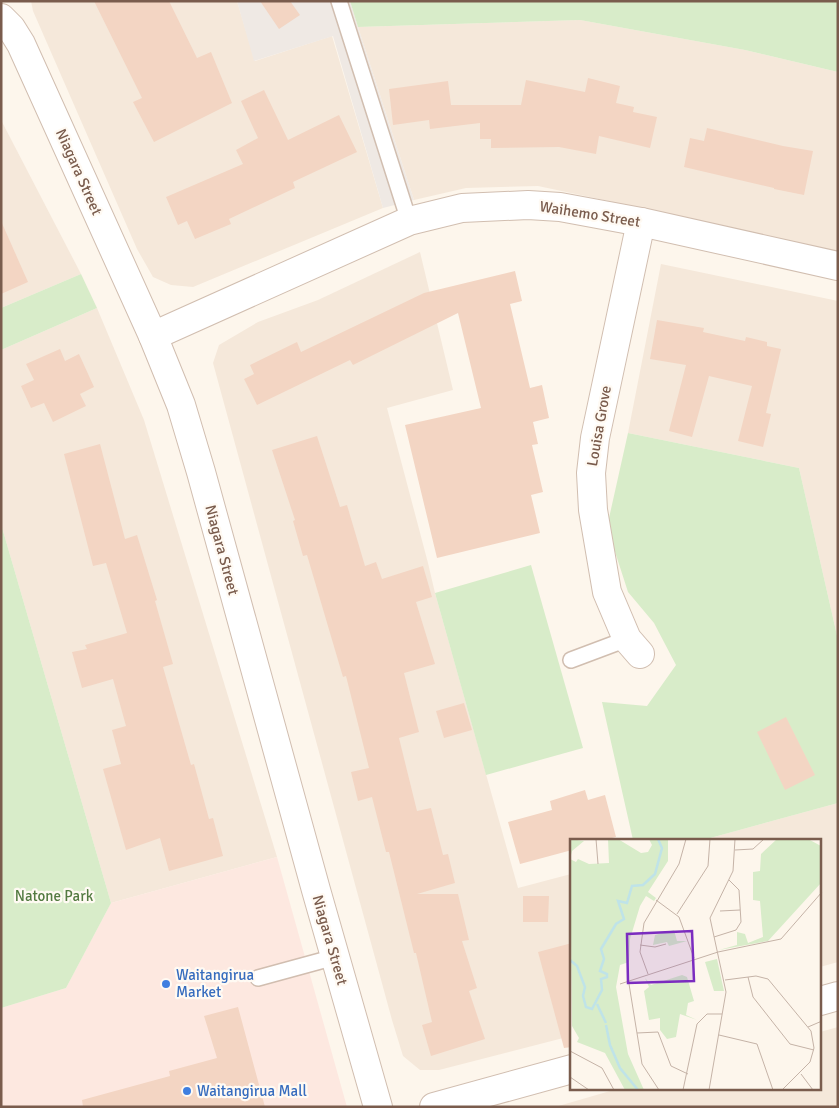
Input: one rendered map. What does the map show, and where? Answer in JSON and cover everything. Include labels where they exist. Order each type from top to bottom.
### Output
[{"type":"street","name":"Niagara Street","points":[[1,18],[11,28],[20,44],[154,336],[181,405],[378,1107]]},
{"type":"street","name":"Waihemo Street","points":[[154,336],[409,221],[462,208],[528,205],[560,207],[641,222],[838,266]]},
{"type":"street","name":"Louisa Grove","points":[[634,646],[607,592],[593,510],[591,473],[598,421],[641,222]]},
{"type":"street","points":[[822,1000],[838,996]]},
{"type":"street","points":[[434,1107],[570,1070]]},
{"type":"lane","points":[[339,1],[409,221]]},
{"type":"lane","points":[[572,660],[634,646]]},
{"type":"lane","points":[[258,978],[335,957]]},
{"type":"shaded area","points":[[31,1],[237,1],[255,61],[332,36],[383,208],[193,287],[171,285],[153,277],[137,249],[33,11]]},
{"type":"shaded area","points":[[237,1],[350,1],[414,200],[383,208],[333,36],[254,61]]},
{"type":"shaded area","points":[[580,20],[745,50],[838,72],[838,257],[604,200],[538,186],[466,188],[414,200],[358,27]]},
{"type":"shaded area","points":[[1,120],[81,274],[1,308]]},
{"type":"shaded area","points":[[420,252],[453,390],[387,408],[435,593],[518,888],[570,874],[570,1036],[439,1070],[420,1070],[403,1056],[213,363],[219,345],[258,322],[318,300]]},
{"type":"shaded area","points":[[661,264],[838,301],[838,640],[799,468],[628,433]]},
{"type":"shaded area","points":[[97,308],[144,420],[277,857],[111,903],[1,524],[1,350]]},
{"type":"shaded area","points":[[838,803],[838,962],[822,966],[822,839],[707,839]]},
{"type":"shaded area","points":[[277,857],[347,1107],[1,1107],[1,1008],[66,988],[111,903]]},
{"type":"shaded area","points":[[838,1027],[838,1107],[555,1107],[614,1090],[822,1090],[822,1031]]},
{"type":"green space","points":[[350,1],[838,1],[838,72],[745,50],[580,20],[358,27]]},
{"type":"green space","points":[[81,274],[97,308],[1,350],[1,308]]},
{"type":"green space","points":[[628,433],[799,468],[838,640],[838,803],[707,839],[633,839],[602,702],[647,706],[676,665],[654,623],[628,592],[607,527]]},
{"type":"green space","name":"Natone Park","points":[[1,524],[111,903],[66,988],[1,1008]]},
{"type":"green space","points":[[531,565],[583,748],[486,775],[435,593]]},
{"type":"building","points":[[94,1],[169,1],[197,58],[211,52],[232,103],[154,142],[133,102],[142,98]]},
{"type":"building","points":[[260,1],[290,1],[300,15],[279,29]]},
{"type":"building","points":[[588,78],[620,86],[616,103],[634,107],[633,112],[657,117],[650,148],[599,136],[596,154],[559,147],[491,148],[491,139],[480,139],[480,123],[430,129],[429,120],[393,125],[389,89],[448,81],[451,105],[521,105],[526,80],[585,92]]},
{"type":"building","points":[[264,90],[288,140],[339,115],[357,152],[293,182],[295,188],[229,219],[231,224],[195,239],[187,221],[178,225],[166,197],[243,164],[236,150],[258,138],[241,101]]},
{"type":"building","points":[[707,128],[813,151],[804,195],[684,167],[690,138],[704,141]]},
{"type":"building","points":[[1,221],[28,282],[1,294]]},
{"type":"building","points":[[515,271],[522,301],[510,304],[530,388],[542,385],[549,418],[533,422],[538,444],[532,445],[543,492],[531,495],[540,533],[437,558],[405,425],[481,408],[458,313],[353,365],[350,360],[257,405],[244,379],[254,374],[250,365],[297,342],[301,352],[424,293]]},
{"type":"building","points":[[657,320],[704,328],[703,332],[745,341],[746,337],[767,342],[767,346],[781,349],[766,413],[771,414],[763,447],[738,441],[752,386],[709,376],[692,437],[669,431],[686,365],[650,359]]},
{"type":"building","points":[[60,349],[65,361],[79,354],[94,387],[80,394],[86,406],[53,422],[44,403],[31,408],[21,386],[34,380],[26,364]]},
{"type":"building","points":[[317,436],[340,507],[347,505],[365,566],[376,562],[382,579],[423,566],[432,597],[416,602],[435,664],[404,673],[419,732],[399,738],[417,811],[431,808],[443,855],[448,854],[455,883],[417,894],[458,894],[469,940],[462,941],[477,988],[469,991],[485,1039],[431,1056],[422,1025],[432,1022],[389,852],[386,852],[372,797],[358,801],[351,772],[369,768],[346,676],[343,677],[307,555],[303,556],[293,521],[295,520],[272,450]]},
{"type":"building","points":[[100,444],[125,539],[137,535],[157,600],[155,601],[173,664],[163,667],[191,765],[194,764],[209,819],[213,818],[223,856],[169,871],[160,838],[126,850],[103,769],[121,764],[112,730],[126,726],[113,679],[82,688],[72,652],[87,649],[85,645],[127,633],[106,563],[93,566],[64,454]]},
{"type":"building","points":[[464,703],[472,730],[444,738],[436,711]]},
{"type":"building","points":[[786,717],[815,775],[785,790],[757,732]]},
{"type":"building","points":[[585,790],[588,800],[605,795],[616,837],[608,839],[570,839],[570,851],[520,864],[508,822],[552,810],[550,801]]},
{"type":"building","points":[[523,896],[549,896],[548,922],[523,922]]},
{"type":"building","points":[[570,944],[570,1047],[564,1048],[538,952]]},
{"type":"building","name":"Waitangirua Mall","points":[[238,1007],[265,1107],[83,1107],[82,1100],[170,1076],[169,1071],[217,1058],[204,1016]]},
{"type":"place","name":"Waitangirua Market","points":[[166,984]]},
{"type":"place","name":"Waitangirua Mall","points":[[187,1091]]}]
